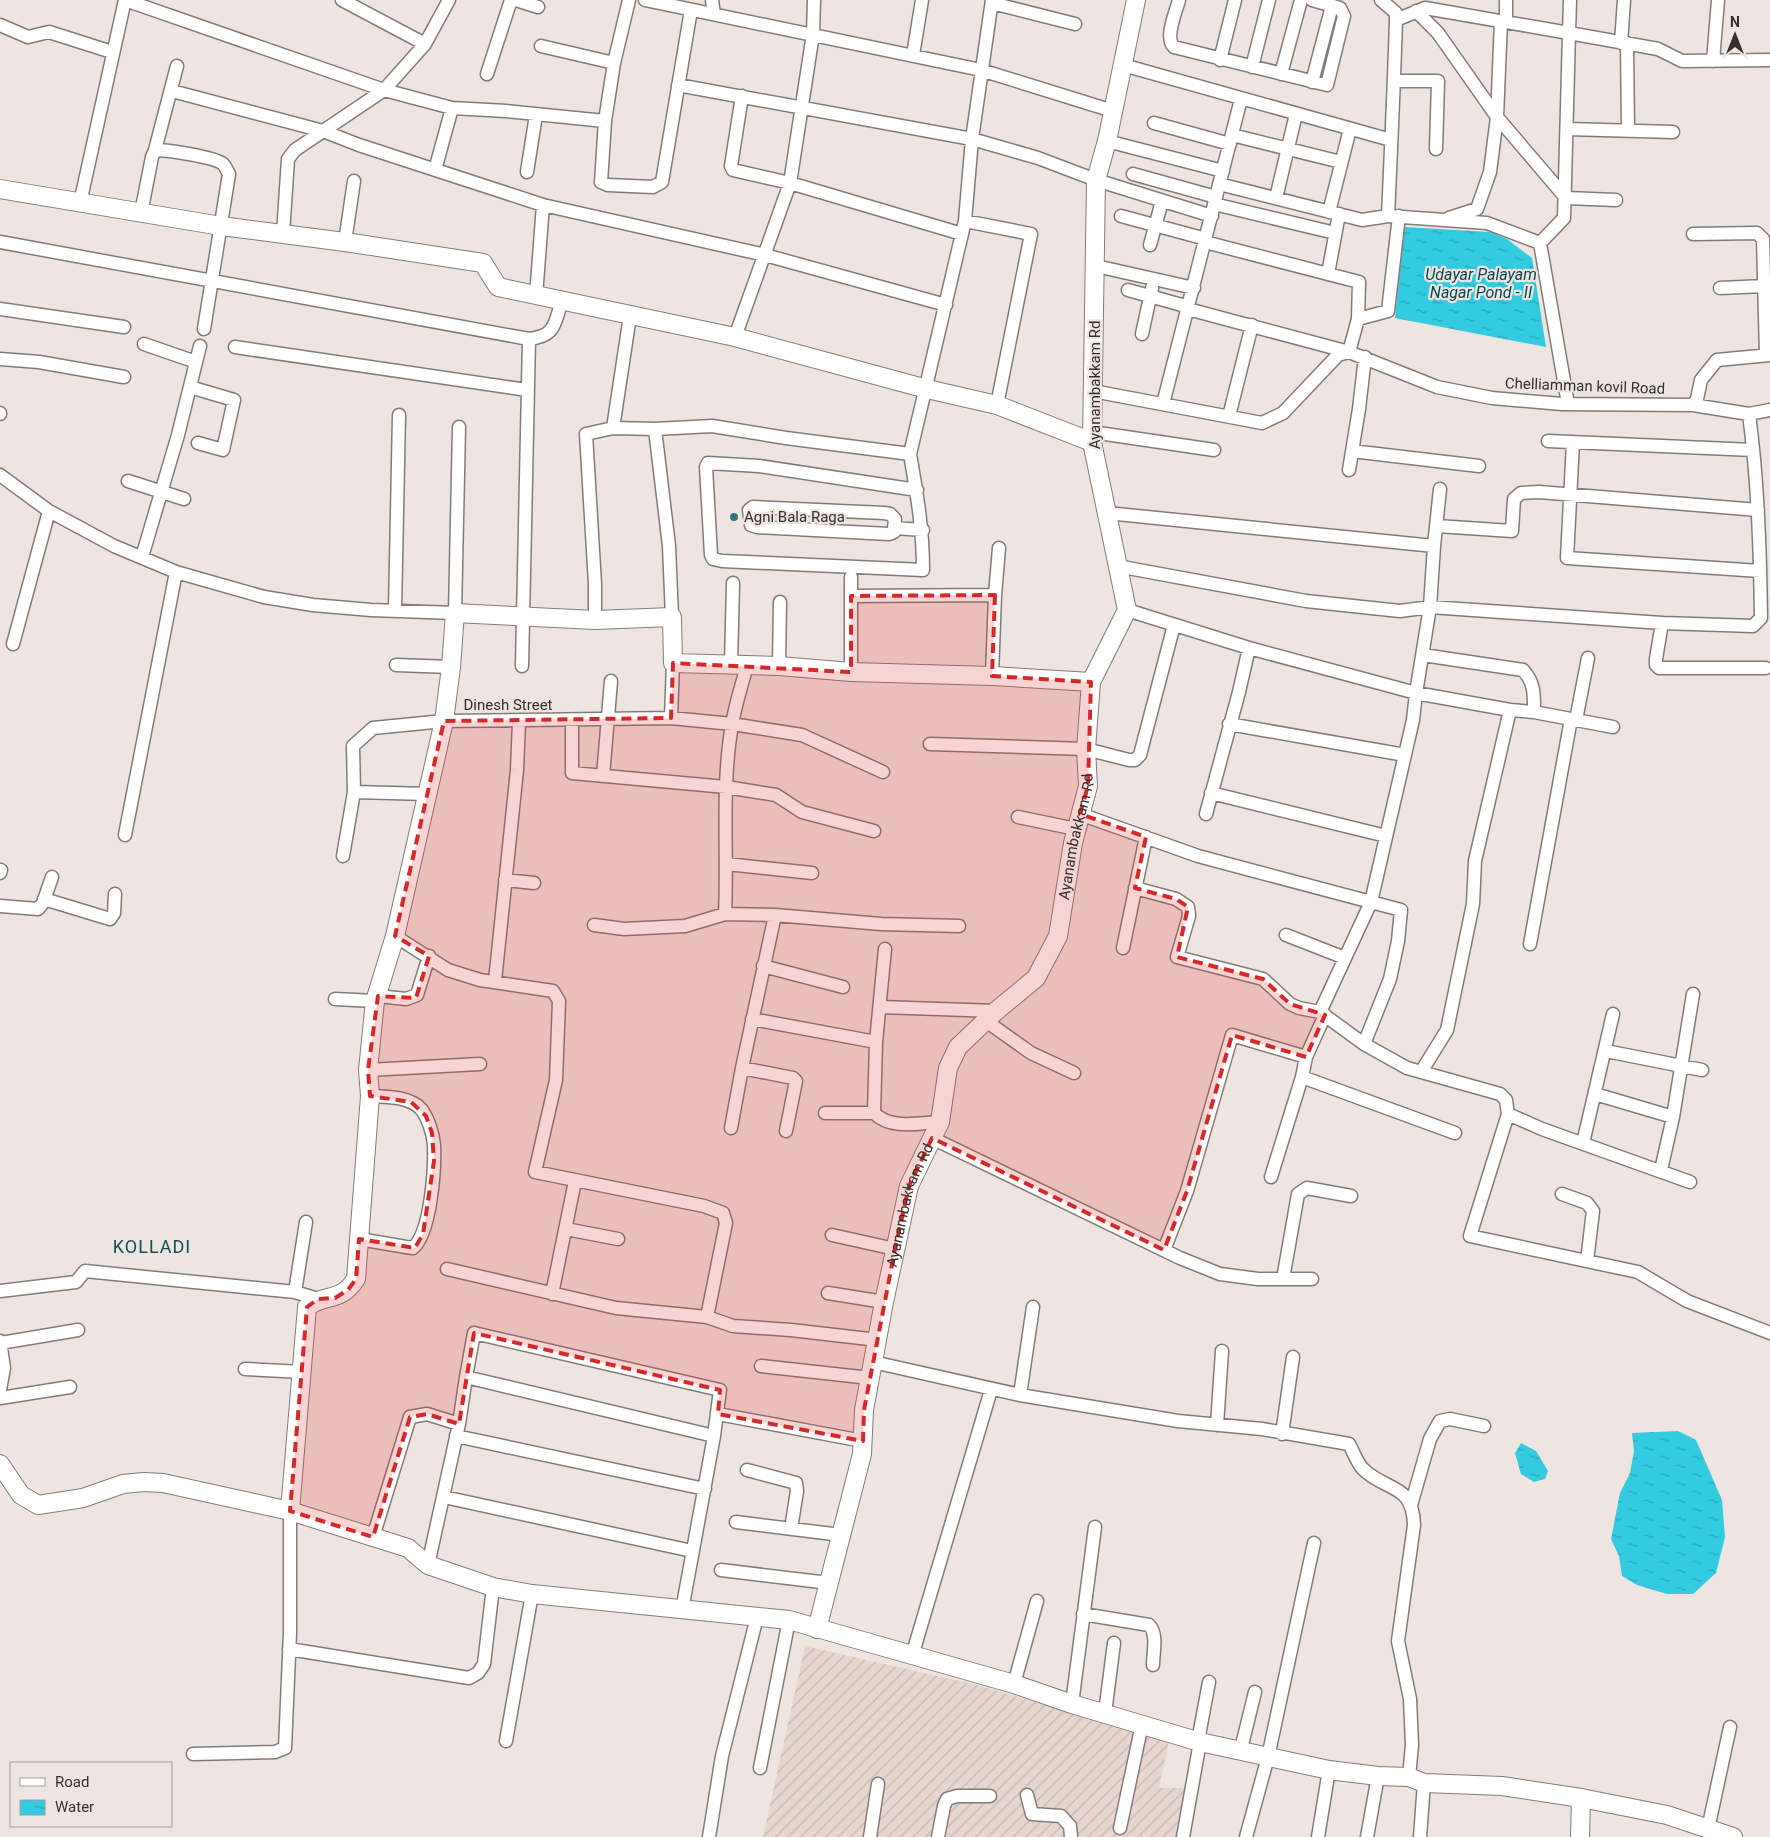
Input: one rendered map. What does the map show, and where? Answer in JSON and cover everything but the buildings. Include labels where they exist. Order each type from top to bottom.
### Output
[{"type":"street","points":[[80,203],[125,0],[384,90],[452,108],[604,121]]},
{"type":"street","points":[[342,0],[424,44]]},
{"type":"street","points":[[283,234],[288,159],[294,150],[384,90],[424,44],[449,0]]},
{"type":"street","points":[[488,74],[511,0]]},
{"type":"street","points":[[516,0],[538,7]]},
{"type":"street","points":[[629,0],[614,63],[604,121],[601,182],[608,185],[653,187],[658,186],[662,182],[691,10]]},
{"type":"street","points":[[645,0],[913,54],[981,70],[1113,111]]},
{"type":"street","points":[[712,0],[714,14]]},
{"type":"street","points":[[734,337],[790,183],[813,34],[814,0]]},
{"type":"street","points":[[913,54],[922,0]]},
{"type":"street","name":"Ayanambakkam Rd","points":[[817,1629],[862,1454],[864,1410],[894,1248],[909,1186],[940,1122],[948,1068],[958,1047],[1036,978],[1058,936],[1078,821],[1088,786],[1086,750],[1091,682],[1127,610],[1092,437],[1096,180],[1107,141],[1136,0]]},
{"type":"street","points":[[1179,0],[1170,37],[1171,44],[1186,51],[1220,60],[1327,85],[1344,16],[1340,8],[1312,0]]},
{"type":"street","points":[[1220,60],[1235,0]]},
{"type":"street","points":[[1252,67],[1269,0]]},
{"type":"street","points":[[1281,74],[1301,0]]},
{"type":"street","points":[[1358,319],[1388,311],[1394,216],[1391,140],[1396,13],[1382,0]]},
{"type":"street","points":[[1443,220],[1477,209],[1490,172],[1497,117],[1506,0]]},
{"type":"street","points":[[1540,243],[1564,218],[1568,129],[1570,0]]},
{"type":"street","points":[[1624,0],[1628,131]]},
{"type":"street","points":[[1712,61],[1718,0]]},
{"type":"street","points":[[917,490],[759,466],[708,463],[706,467],[711,555],[713,559],[722,561],[922,570],[923,530],[917,490],[910,454],[927,389],[965,221],[972,139],[992,2],[1075,24]]},
{"type":"street","points":[[1396,20],[1425,8],[1658,48],[1682,61],[1770,60]]},
{"type":"street","points":[[1416,11],[1438,33],[1497,117],[1566,198],[1616,200]]},
{"type":"street","points":[[0,25],[28,37],[49,32],[112,52]]},
{"type":"street","points":[[541,46],[614,63]]},
{"type":"street","points":[[1122,64],[1391,140]]},
{"type":"street","points":[[141,212],[152,157],[156,150],[177,66]]},
{"type":"street","points":[[1394,81],[1438,81],[1436,149]]},
{"type":"street","points":[[678,85],[972,139],[1038,158],[1096,180],[1162,201],[1214,206],[1335,233]]},
{"type":"street","points":[[172,91],[323,131],[543,205],[765,255],[946,306]]},
{"type":"street","points":[[742,96],[732,168],[790,183],[962,234]]},
{"type":"street","points":[[1163,404],[1241,99]]},
{"type":"street","points":[[435,170],[452,108]]},
{"type":"street","points":[[1276,198],[1296,114]]},
{"type":"street","points":[[527,172],[536,115]]},
{"type":"street","points":[[1154,123],[1341,162]]},
{"type":"street","points":[[1328,274],[1335,233],[1334,213],[1341,162],[1350,128]]},
{"type":"street","points":[[1568,129],[1673,132]]},
{"type":"street","points":[[1107,141],[1223,171]]},
{"type":"street","points":[[156,150],[191,154],[222,162],[229,174],[204,328]]},
{"type":"street","points":[[1133,174],[1214,206]]},
{"type":"street","points":[[345,242],[354,181]]},
{"type":"street","points":[[1220,184],[1362,220],[1394,216],[1487,223],[1540,243]]},
{"type":"street","points":[[0,189],[221,226],[483,263],[498,287],[734,337],[927,389],[997,405],[1092,437],[1214,450]]},
{"type":"street","points":[[1150,245],[1162,201]]},
{"type":"street","points":[[536,296],[543,205]]},
{"type":"street","points":[[1093,391],[1262,422],[1283,413],[1338,355],[1349,352],[1358,319],[1359,282],[1205,241],[1121,216]]},
{"type":"street","points":[[965,221],[1031,234],[997,405]]},
{"type":"street","points":[[1693,234],[1757,233],[1763,239],[1768,355],[1717,360],[1701,380],[1698,399],[1693,405]]},
{"type":"street","points":[[0,242],[529,339],[544,337],[552,330],[562,301]]},
{"type":"street","points":[[1540,243],[1568,404]]},
{"type":"street","points":[[1096,266],[1194,288]]},
{"type":"street","points":[[1142,334],[1154,278]]},
{"type":"street","points":[[1720,288],[1764,286]]},
{"type":"street","name":"Chelliamman kovil Road","points":[[1128,290],[1349,352],[1437,388],[1492,398],[1568,404],[1693,405],[1749,414],[1770,410]]},
{"type":"street","points":[[0,309],[124,327]]},
{"type":"street","points":[[613,428],[630,316]]},
{"type":"street","points":[[1229,416],[1252,325]]},
{"type":"street","points":[[522,666],[529,339]]},
{"type":"street","points":[[144,344],[196,362]]},
{"type":"street","points":[[142,557],[200,346]]},
{"type":"street","points":[[235,347],[527,390]]},
{"type":"street","points":[[1349,470],[1360,408],[1364,357]]},
{"type":"street","points":[[0,359],[39,362],[124,377]]},
{"type":"street","points":[[190,387],[231,397],[234,400],[223,450],[198,443]]},
{"type":"street","points":[[1117,566],[1306,602],[1400,611],[1430,607],[1662,623],[1753,626],[1761,618],[1758,510],[1749,414]]},
{"type":"street","points":[[395,610],[399,415]]},
{"type":"street","points":[[595,620],[595,584],[586,434],[613,428],[655,429],[712,426],[786,438],[910,454]]},
{"type":"street","points":[[0,1291],[76,1282],[85,1270],[295,1292],[318,1300],[335,1298],[348,1290],[356,1279],[370,1096],[368,1070],[377,998],[395,936],[444,721],[451,667],[455,613],[459,427]]},
{"type":"street","points":[[655,429],[669,546],[673,663],[670,718]]},
{"type":"street","points":[[1548,441],[1753,450]]},
{"type":"street","points":[[1573,442],[1568,558],[1760,571]]},
{"type":"street","points":[[1352,451],[1479,466]]},
{"type":"street","points":[[0,475],[49,511],[114,546],[176,572],[264,598],[313,605],[523,617],[595,620],[672,617]]},
{"type":"street","points":[[128,481],[184,499]]},
{"type":"street","points":[[1271,1177],[1302,1078],[1306,1057],[1345,958],[1371,902],[1413,720],[1430,607],[1440,489]]},
{"type":"street","points":[[1437,526],[1512,531],[1514,499],[1521,492],[1758,510]]},
{"type":"street","points":[[753,507],[884,513],[890,514],[895,519],[894,528],[894,532],[889,534],[756,527],[751,525],[749,510],[753,507]]},
{"type":"street","points":[[13,644],[49,511]]},
{"type":"street","points":[[1107,513],[1434,546]]},
{"type":"street","points":[[894,528],[923,530]]},
{"type":"street","points":[[992,676],[999,548]]},
{"type":"street","points":[[125,835],[176,572]]},
{"type":"street","points":[[851,577],[851,672]]},
{"type":"street","points":[[725,914],[727,864],[726,787],[739,665],[733,583]]},
{"type":"street","points":[[851,596],[995,595]]},
{"type":"street","points":[[779,666],[780,602]]},
{"type":"street","points":[[1127,610],[1249,648],[1416,693],[1614,727]]},
{"type":"street","points":[[1662,623],[1656,660],[1656,666],[1660,668],[1766,668]]},
{"type":"street","points":[[930,744],[1086,750],[1135,760],[1140,755],[1174,625]]},
{"type":"street","points":[[1206,814],[1249,648]]},
{"type":"street","points":[[1423,655],[1523,670],[1531,679],[1534,691],[1534,712]]},
{"type":"street","points":[[1530,944],[1574,719],[1588,658]]},
{"type":"street","points":[[673,663],[779,666],[851,672],[992,676],[1091,682]]},
{"type":"street","points":[[396,665],[451,667]]},
{"type":"street","points":[[603,776],[611,681]]},
{"type":"street","points":[[1421,1072],[1447,1030],[1473,904],[1475,861],[1510,710]]},
{"type":"street","name":"Dinesh Street","points":[[354,792],[352,746],[373,728],[444,721],[518,722],[670,718],[732,724],[802,735],[883,772]]},
{"type":"street","points":[[572,720],[572,773],[726,787],[776,795],[802,812],[874,831]]},
{"type":"street","points":[[495,981],[517,770],[518,722]]},
{"type":"street","points":[[1229,724],[1405,755]]},
{"type":"street","points":[[343,856],[354,792],[427,794]]},
{"type":"street","points":[[1211,793],[1386,836]]},
{"type":"street","points":[[1018,817],[1078,821],[1146,837],[1198,856],[1401,910],[1398,941],[1390,979],[1364,1044]]},
{"type":"street","points":[[1123,948],[1146,837]]},
{"type":"street","points":[[727,864],[812,874]]},
{"type":"street","points":[[0,906],[38,909],[52,877]]},
{"type":"street","points":[[505,880],[534,884]]},
{"type":"street","points":[[1135,888],[1176,898],[1188,907],[1189,916],[1177,957],[1263,979],[1290,1004],[1323,1014],[1364,1044],[1408,1068],[1500,1094],[1506,1100],[1508,1114],[1470,1236],[1638,1272],[1686,1301],[1770,1333]]},
{"type":"street","points":[[44,899],[110,919],[114,912],[114,894]]},
{"type":"street","points":[[594,925],[624,929],[685,926],[725,914],[774,915],[881,924],[959,926]]},
{"type":"street","points":[[731,1128],[774,915]]},
{"type":"street","points":[[1286,935],[1345,958]]},
{"type":"street","points":[[395,936],[429,956],[448,970],[495,981],[554,991],[559,1001],[556,1080],[535,1172],[704,1206],[723,1213],[726,1223],[707,1317]]},
{"type":"street","points":[[874,1113],[876,1042],[881,1007],[885,949]]},
{"type":"street","points":[[336,999],[406,999],[417,995],[429,956]]},
{"type":"street","points":[[763,966],[843,987]]},
{"type":"street","points":[[1661,1170],[1673,1117],[1693,994]]},
{"type":"street","points":[[881,1007],[991,1016],[1031,1053],[1074,1073]]},
{"type":"street","points":[[1583,1143],[1613,1014]]},
{"type":"street","points":[[752,1019],[876,1042]]},
{"type":"street","points":[[1164,1250],[1187,1191],[1232,1035],[1306,1057]]},
{"type":"street","points":[[1606,1050],[1681,1068],[1702,1070]]},
{"type":"street","points":[[368,1070],[480,1064]]},
{"type":"street","points":[[742,1068],[793,1078],[796,1081],[786,1131]]},
{"type":"street","points":[[1302,1078],[1455,1133]]},
{"type":"street","points":[[1595,1094],[1673,1117]]},
{"type":"street","points":[[359,1239],[413,1248],[418,1244],[423,1234],[434,1162],[432,1133],[426,1116],[420,1108],[400,1098],[370,1096]]},
{"type":"street","points":[[825,1113],[874,1113],[880,1119],[895,1124],[940,1122]]},
{"type":"street","points":[[1508,1114],[1542,1129],[1661,1170],[1690,1182]]},
{"type":"street","points":[[932,1138],[1164,1250],[1220,1274],[1258,1279],[1312,1279]]},
{"type":"street","points":[[552,1294],[575,1180]]},
{"type":"street","points":[[1283,1279],[1297,1198],[1301,1191],[1307,1188],[1351,1196]]},
{"type":"street","points":[[1562,1194],[1587,1203],[1593,1211],[1587,1261]]},
{"type":"street","points":[[295,1292],[306,1222]]},
{"type":"street","points":[[566,1230],[618,1239]]},
{"type":"street","points":[[832,1235],[894,1248]]},
{"type":"street","points":[[448,1269],[616,1308],[707,1317],[733,1326],[791,1330],[878,1340]]},
{"type":"street","points":[[828,1293],[884,1302]]},
{"type":"street","points":[[193,1754],[275,1752],[285,1748],[289,1649],[290,1511],[307,1308],[318,1300]]},
{"type":"street","points":[[1020,1395],[1033,1307]]},
{"type":"street","points":[[0,1390],[4,1368],[0,1342],[78,1330]]},
{"type":"street","points":[[428,1565],[458,1430],[474,1333],[720,1390],[718,1414],[682,1610]]},
{"type":"street","points":[[1216,1425],[1222,1351]]},
{"type":"street","points":[[1282,1434],[1293,1357]]},
{"type":"street","points":[[761,1366],[872,1370],[1178,1421],[1262,1429],[1282,1434],[1349,1444],[1362,1468],[1376,1479],[1397,1489],[1414,1508],[1414,1525],[1398,1641],[1410,1699],[1420,1837]]},
{"type":"street","points":[[245,1369],[303,1372]]},
{"type":"street","points":[[466,1377],[714,1436]]},
{"type":"street","points":[[0,1398],[70,1387]]},
{"type":"street","points":[[912,1656],[991,1390]]},
{"type":"street","points":[[374,1537],[410,1417],[427,1414],[458,1430],[705,1489]]},
{"type":"street","points":[[718,1414],[863,1441]]},
{"type":"street","points":[[1411,1505],[1430,1439],[1440,1421],[1450,1419],[1484,1426]]},
{"type":"street","points":[[0,1464],[20,1495],[38,1505],[57,1504],[83,1498],[123,1484],[143,1482],[195,1489],[290,1511],[408,1548],[428,1565],[493,1588],[532,1594],[789,1620],[1014,1684],[1072,1704],[1199,1742],[1241,1749],[1268,1757],[1329,1770],[1417,1780],[1502,1786],[1581,1798],[1667,1815],[1733,1837]]},
{"type":"street","points":[[748,1470],[796,1483],[797,1491],[791,1529]]},
{"type":"street","points":[[444,1497],[692,1551]]},
{"type":"street","points":[[736,1522],[841,1535]]},
{"type":"street","points":[[1072,1704],[1096,1527]]},
{"type":"street","points":[[1246,1837],[1268,1757],[1314,1543]]},
{"type":"street","points":[[721,1570],[829,1583]]},
{"type":"street","points":[[289,1649],[469,1678],[478,1673],[484,1664],[493,1588]]},
{"type":"street","points":[[506,1740],[532,1594]]},
{"type":"street","points":[[1014,1684],[1037,1601]]},
{"type":"street","points":[[1083,1614],[1148,1625],[1152,1629],[1154,1638],[1153,1665]]},
{"type":"street","points":[[709,1837],[722,1756],[756,1616]]},
{"type":"street","points":[[760,1768],[789,1620]]},
{"type":"street","points":[[1105,1714],[1114,1643]]},
{"type":"street","points":[[1183,1837],[1209,1682]]},
{"type":"street","points":[[1241,1749],[1255,1692]]},
{"type":"street","points":[[1120,1828],[1142,1724]]},
{"type":"street","points":[[1708,1829],[1730,1727]]},
{"type":"street","points":[[1318,1837],[1329,1770]]},
{"type":"street","points":[[1367,1837],[1378,1776]]},
{"type":"street","points":[[870,1837],[878,1784]]},
{"type":"street","points":[[1027,1795],[1032,1814],[1061,1816],[1070,1826],[1071,1837]]},
{"type":"street","points":[[939,1837],[944,1806],[948,1799],[957,1796],[990,1796]]},
{"type":"street","points":[[1580,1837],[1581,1798]]},
{"type":"highlighted area","points":[[995,595],[992,676],[1091,682],[1088,786],[1080,814],[1146,837],[1135,888],[1176,899],[1188,907],[1177,957],[1263,979],[1290,1004],[1325,1015],[1306,1057],[1232,1035],[1187,1191],[1164,1250],[932,1138],[909,1186],[864,1410],[863,1441],[718,1414],[720,1390],[474,1333],[459,1424],[427,1414],[410,1417],[373,1537],[290,1511],[307,1307],[318,1299],[335,1298],[348,1290],[356,1279],[359,1239],[415,1248],[423,1234],[434,1161],[432,1133],[426,1116],[411,1102],[370,1096],[368,1070],[378,996],[416,998],[429,956],[395,936],[444,721],[671,718],[673,663],[851,672],[851,596]]},
{"type":"shaded area","points":[[805,1646],[977,1685],[1169,1741],[1159,1788],[1186,1788],[1178,1837],[763,1837]]},
{"type":"water","name":"Udayar Palayam Nagar Pond - II","points":[[1404,227],[1490,232],[1507,239],[1532,258],[1546,347],[1395,318]]},
{"type":"water","points":[[1678,1431],[1696,1440],[1722,1500],[1725,1537],[1716,1573],[1693,1594],[1667,1594],[1637,1585],[1622,1576],[1619,1556],[1611,1539],[1620,1493],[1630,1473],[1634,1451],[1632,1433]]},
{"type":"water","points":[[1521,1443],[1536,1451],[1548,1471],[1545,1479],[1534,1482],[1521,1474],[1515,1453]]},
{"type":"place","name":"Agni Bala Raga","points":[[734,517]]},
{"type":"district","name":"KOLLADI","points":[[152,1247]]}]
